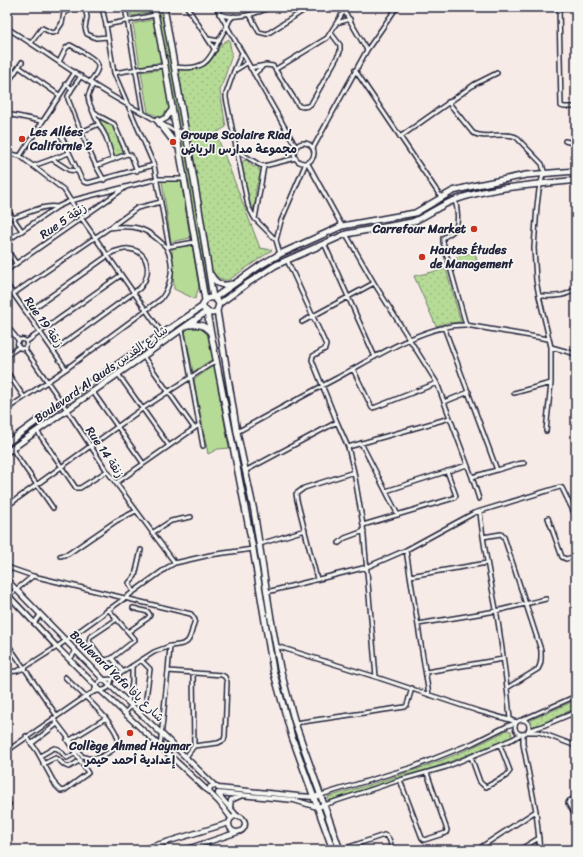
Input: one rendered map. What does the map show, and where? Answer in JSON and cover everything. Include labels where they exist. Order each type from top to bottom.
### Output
[{"type":"main road","points":[[154,7],[166,66],[204,303],[253,549],[273,670],[284,714],[333,850]]},
{"type":"main road","points":[[164,7],[214,298],[219,304]]},
{"type":"main road","points":[[172,110],[166,118],[158,120],[179,149]]},
{"type":"main road","points":[[204,303],[208,298],[214,298],[261,265],[280,254],[342,226],[415,213],[453,191],[490,182],[544,173],[576,171]]},
{"type":"main road","points":[[340,850],[295,723],[284,685],[276,646],[260,544],[237,432],[217,311],[219,304],[264,273],[287,260],[346,234],[412,222],[455,200],[476,193],[576,180]]},
{"type":"main road","points":[[210,272],[213,279],[220,285],[227,286],[238,281]]},
{"type":"main road","name":"Boulevard Al Quds شارع القدس","points":[[7,443],[62,402],[162,334],[204,303]]},
{"type":"main road","points":[[207,312],[213,313],[217,311]]},
{"type":"main road","name":"Boulevard Al Quds شارع القدس","points":[[9,451],[207,312]]},
{"type":"main road","points":[[187,326],[197,324],[202,325],[211,334]]},
{"type":"street","points":[[31,43],[42,28],[52,33],[56,32],[62,23],[64,13],[77,7]]},
{"type":"street","points":[[85,7],[87,17],[85,28],[87,34],[96,38],[108,37]]},
{"type":"street","points":[[7,409],[66,369],[146,311],[161,299],[169,283],[171,267],[170,255],[167,247],[154,165],[114,73],[102,7]]},
{"type":"street","points":[[126,7],[143,113]]},
{"type":"street","points":[[187,7],[215,50]]},
{"type":"street","points":[[216,7],[296,147],[294,152],[296,158],[300,162],[307,163]]},
{"type":"street","points":[[219,14],[225,16],[250,14],[270,7]]},
{"type":"street","points":[[250,14],[259,32],[267,34],[309,7]]},
{"type":"street","points":[[342,7],[367,50]]},
{"type":"street","points":[[276,240],[281,221],[307,163],[313,157],[313,148],[355,70],[397,7]]},
{"type":"street","points":[[559,7],[561,106],[576,107]]},
{"type":"street","points":[[276,69],[323,40],[331,33],[344,11]]},
{"type":"street","points":[[106,25],[155,14]]},
{"type":"street","points":[[175,67],[183,68],[199,66],[208,60],[215,50],[222,33],[227,27],[228,20],[234,16]]},
{"type":"street","points":[[337,23],[350,19]]},
{"type":"street","points":[[7,28],[128,106],[158,120],[176,132],[185,131]]},
{"type":"street","points":[[250,68],[271,65],[276,69],[299,106],[302,108],[308,107],[340,52],[340,45],[331,33]]},
{"type":"street","points":[[208,39],[219,41]]},
{"type":"street","points":[[59,62],[66,48],[70,45],[96,61],[99,66],[91,83],[88,96],[98,124],[106,137],[113,160]]},
{"type":"street","points":[[242,53],[226,94],[248,206],[255,219],[276,240],[280,254]]},
{"type":"street","points":[[7,84],[22,62]]},
{"type":"street","points":[[234,71],[247,63]]},
{"type":"street","points":[[114,73],[166,66]]},
{"type":"street","points":[[254,74],[263,66]]},
{"type":"street","points":[[18,67],[59,94]]},
{"type":"street","points":[[355,70],[441,197]]},
{"type":"street","points":[[20,156],[41,121],[75,72]]},
{"type":"street","points":[[400,137],[448,102],[483,79],[497,73]]},
{"type":"street","points":[[81,76],[68,96],[68,99],[96,166],[104,180]]},
{"type":"street","points":[[66,84],[72,89]]},
{"type":"street","points":[[448,102],[470,132],[475,135],[511,135],[516,137],[542,164],[544,173],[539,190],[535,218],[534,248],[536,280],[551,347],[551,383],[546,431]]},
{"type":"street","points":[[93,111],[114,124],[127,154]]},
{"type":"street","points":[[7,114],[41,121]]},
{"type":"street","points":[[81,132],[98,124]]},
{"type":"street","points":[[60,133],[77,171],[84,182],[88,183],[104,180],[154,165]]},
{"type":"street","points":[[565,141],[576,144]]},
{"type":"street","points":[[296,147],[305,143],[313,148]]},
{"type":"street","points":[[237,151],[264,166],[296,158]]},
{"type":"street","points":[[7,153],[20,156],[64,190],[82,219],[162,334]]},
{"type":"street","points":[[33,166],[69,153]]},
{"type":"street","points":[[96,166],[127,154],[132,155],[137,170]]},
{"type":"street","points":[[52,159],[68,170],[77,171]]},
{"type":"street","points":[[307,163],[342,226]]},
{"type":"street","points":[[255,219],[264,166]]},
{"type":"street","points":[[7,241],[57,207],[70,201],[157,179],[184,179]]},
{"type":"street","name":"Rue 5 زنقة","points":[[7,270],[128,186]]},
{"type":"street","points":[[455,200],[458,211],[456,227],[443,238],[443,242],[466,325]]},
{"type":"street","points":[[13,294],[136,208],[161,202]]},
{"type":"street","points":[[13,218],[44,208],[53,206],[57,207]]},
{"type":"street","points":[[7,209],[22,232]]},
{"type":"street","points":[[109,228],[125,226],[139,228],[150,233],[167,247],[195,242]]},
{"type":"street","points":[[346,234],[374,283],[437,383],[479,499]]},
{"type":"street","points":[[324,244],[375,357]]},
{"type":"street","points":[[27,313],[117,251],[128,248],[138,252],[146,259],[148,269],[146,279],[140,288],[54,351]]},
{"type":"street","points":[[7,250],[16,263]]},
{"type":"street","points":[[287,260],[326,345],[325,349],[313,356],[312,359],[348,447],[354,472],[364,531],[376,677]]},
{"type":"street","points":[[7,355],[19,347],[24,348],[26,346],[26,342],[121,275]]},
{"type":"street","points":[[302,322],[374,283]]},
{"type":"street","name":"Rue 19 زنقة","points":[[7,285],[66,369]]},
{"type":"street","points":[[539,296],[562,296],[576,288]]},
{"type":"street","points":[[237,432],[375,357],[410,340],[444,327],[466,325],[548,339]]},
{"type":"street","points":[[7,326],[19,341],[19,347]]},
{"type":"street","points":[[444,327],[497,470]]},
{"type":"street","points":[[182,329],[203,446]]},
{"type":"street","points":[[19,341],[23,340],[26,342]]},
{"type":"street","points":[[551,347],[576,354]]},
{"type":"street","name":"Rue 14 زنقة","points":[[24,348],[62,402],[107,471],[175,563]]},
{"type":"street","points":[[143,356],[194,428]]},
{"type":"street","points":[[7,506],[142,409],[191,378],[216,360]]},
{"type":"street","points":[[353,369],[370,406],[374,408],[437,383]]},
{"type":"street","points":[[7,372],[24,397]]},
{"type":"street","points":[[118,374],[169,446]]},
{"type":"street","points":[[7,382],[12,379]]},
{"type":"street","points":[[514,392],[551,383]]},
{"type":"street","points":[[93,392],[143,463]]},
{"type":"street","points":[[444,402],[469,392]]},
{"type":"street","points":[[348,447],[450,418]]},
{"type":"street","points":[[245,472],[337,422]]},
{"type":"street","points":[[116,483],[199,425]]},
{"type":"street","points":[[37,431],[78,489],[107,471]]},
{"type":"street","points":[[361,443],[398,515]]},
{"type":"street","points":[[9,451],[53,508]]},
{"type":"street","points":[[472,477],[524,463]]},
{"type":"street","points":[[386,490],[467,465]]},
{"type":"street","points":[[363,525],[454,498],[456,496],[447,471]]},
{"type":"street","points":[[317,579],[296,494],[304,488],[354,472]]},
{"type":"street","points":[[267,592],[367,566],[406,550],[474,513],[560,487],[562,488],[576,517]]},
{"type":"street","points":[[60,556],[68,554],[116,521],[136,511]]},
{"type":"street","points":[[480,512],[508,688],[510,719]]},
{"type":"street","points":[[152,532],[171,521],[191,517]]},
{"type":"street","points":[[548,518],[562,557],[568,559],[576,556]]},
{"type":"street","points":[[260,544],[305,530]]},
{"type":"street","points":[[339,543],[344,538],[364,531]]},
{"type":"street","points":[[483,537],[503,535],[542,659],[538,669],[508,688]]},
{"type":"street","points":[[7,672],[17,671],[24,668],[57,647],[64,640],[175,563],[253,549]]},
{"type":"street","points":[[133,592],[129,583],[135,576],[141,550]]},
{"type":"street","points":[[406,550],[429,695]]},
{"type":"street","points":[[410,576],[487,563]]},
{"type":"street","points":[[7,567],[33,576],[192,614],[194,616],[195,620],[188,642],[185,644],[160,649],[112,679],[103,679],[96,685],[94,692]]},
{"type":"street","points":[[8,595],[33,576]]},
{"type":"street","name":"Boulevard Yafa شارع يافا","points":[[7,580],[103,679],[216,786]]},
{"type":"street","name":"Boulevard Yafa شارع يافا","points":[[8,595],[102,692],[209,792],[216,794]]},
{"type":"street","points":[[418,624],[496,611],[546,599]]},
{"type":"street","points":[[128,632],[150,615],[148,612],[133,608]]},
{"type":"street","points":[[108,609],[117,619],[134,639],[134,642],[112,658],[106,660],[102,658],[89,641],[90,637],[117,619]]},
{"type":"street","points":[[34,622],[40,615]]},
{"type":"street","points":[[7,643],[54,717],[82,756],[86,758],[96,758],[113,751],[116,746],[117,736],[115,730],[106,718],[65,677]]},
{"type":"street","points":[[160,747],[170,646]]},
{"type":"street","points":[[276,646],[412,688],[478,711],[517,722]]},
{"type":"street","points":[[70,659],[76,651]]},
{"type":"street","points":[[112,658],[123,672]]},
{"type":"street","points":[[426,672],[503,659]]},
{"type":"street","points":[[141,660],[150,669],[146,698]]},
{"type":"street","points":[[125,713],[130,704],[132,666]]},
{"type":"street","points":[[168,671],[222,676],[225,677],[227,682],[224,740],[218,743],[194,746]]},
{"type":"street","points":[[186,757],[194,746],[193,673]]},
{"type":"street","points":[[7,751],[26,736],[85,697],[94,692],[102,692],[110,685],[112,679]]},
{"type":"street","points":[[295,723],[405,707],[412,688]]},
{"type":"street","points":[[209,792],[210,787],[216,786],[314,797],[413,767],[474,743],[507,726],[576,696]]},
{"type":"street","points":[[216,794],[294,800],[317,806],[324,805],[400,780],[446,767],[500,745],[528,731],[540,728],[576,712]]},
{"type":"street","points":[[26,736],[40,756],[57,788],[62,791],[88,774],[88,771],[54,717]]},
{"type":"street","points":[[70,740],[106,718]]},
{"type":"street","points":[[522,720],[528,723],[528,731]]},
{"type":"street","points":[[517,722],[516,730],[522,734]]},
{"type":"street","points":[[32,744],[57,724]]},
{"type":"street","points":[[528,731],[539,732],[576,746]]},
{"type":"street","points":[[522,734],[536,812],[540,850]]},
{"type":"street","points":[[471,757],[480,782],[486,786],[506,776],[510,771],[500,745]]},
{"type":"street","points":[[40,756],[54,748],[58,749],[67,758],[76,753]]},
{"type":"street","points":[[43,764],[53,758],[56,758],[68,767],[81,760]]},
{"type":"street","points":[[400,780],[422,838],[426,840],[446,833],[448,830],[427,773]]},
{"type":"street","points":[[216,786],[216,794],[231,818]]},
{"type":"street","points":[[184,850],[198,848],[243,829],[243,819],[237,816],[216,794]]},
{"type":"street","points":[[230,808],[231,800],[241,795]]},
{"type":"street","points":[[576,797],[569,801],[568,804],[576,817]]},
{"type":"street","points":[[478,850],[480,847],[536,812]]},
{"type":"street","points":[[237,816],[231,818],[229,823],[231,830],[238,832]]},
{"type":"street","points":[[140,850],[229,823]]},
{"type":"street","points":[[340,850],[384,835],[390,842],[390,850]]},
{"type":"street","points":[[519,850],[539,838]]},
{"type":"green space","points":[[130,7],[152,7],[153,12],[131,16]]},
{"type":"green space","points":[[156,7],[162,7],[183,125],[181,127],[178,127]]},
{"type":"green space","points":[[155,19],[162,62],[140,66],[133,24]]},
{"type":"green space","points":[[229,39],[232,55],[220,91],[226,127],[216,133],[260,248],[272,250],[229,280],[224,280],[219,278],[211,271],[178,69],[198,68],[207,64],[211,61],[222,44]]},
{"type":"green space","points":[[163,69],[171,110],[161,117],[148,112],[141,72]]},
{"type":"green space","points":[[100,118],[114,125],[126,151],[124,154],[116,157],[113,156],[97,119]]},
{"type":"green space","points":[[183,138],[186,140],[210,289],[205,286],[180,140]]},
{"type":"green space","points":[[243,161],[249,161],[249,164],[254,167],[257,166],[261,173],[260,183],[257,183],[255,196],[257,197],[253,209],[248,200],[242,165]]},
{"type":"green space","points":[[162,181],[181,181],[190,238],[171,242]]},
{"type":"green space","points":[[192,245],[199,287],[195,299],[174,289],[172,248]]},
{"type":"green space","points":[[475,252],[477,261],[458,265],[456,257]]},
{"type":"green space","points":[[446,269],[461,322],[446,323],[436,326],[414,276]]},
{"type":"green space","points":[[188,327],[203,327],[209,334],[214,358],[193,372],[185,331]]},
{"type":"green space","points":[[214,365],[229,448],[218,449],[208,454],[194,380]]},
{"type":"green space","points":[[576,700],[576,708],[534,727],[531,726],[531,720]]},
{"type":"green space","points":[[507,730],[511,731],[512,736],[507,739],[439,766],[328,801],[328,797],[397,776],[442,760]]},
{"type":"place","name":"Les Allées Californie 2","points":[[22,139]]},
{"type":"place","name":"Groupe Scolaire Riad مجموعة مدارس الرياض","points":[[173,142]]},
{"type":"place","name":"Carrefour Market","points":[[474,229]]},
{"type":"place","name":"Hautes Études de Management","points":[[422,257]]},
{"type":"place","name":"Collège Ahmed Haymar إعدادية أحمد حيمر","points":[[130,733]]}]
